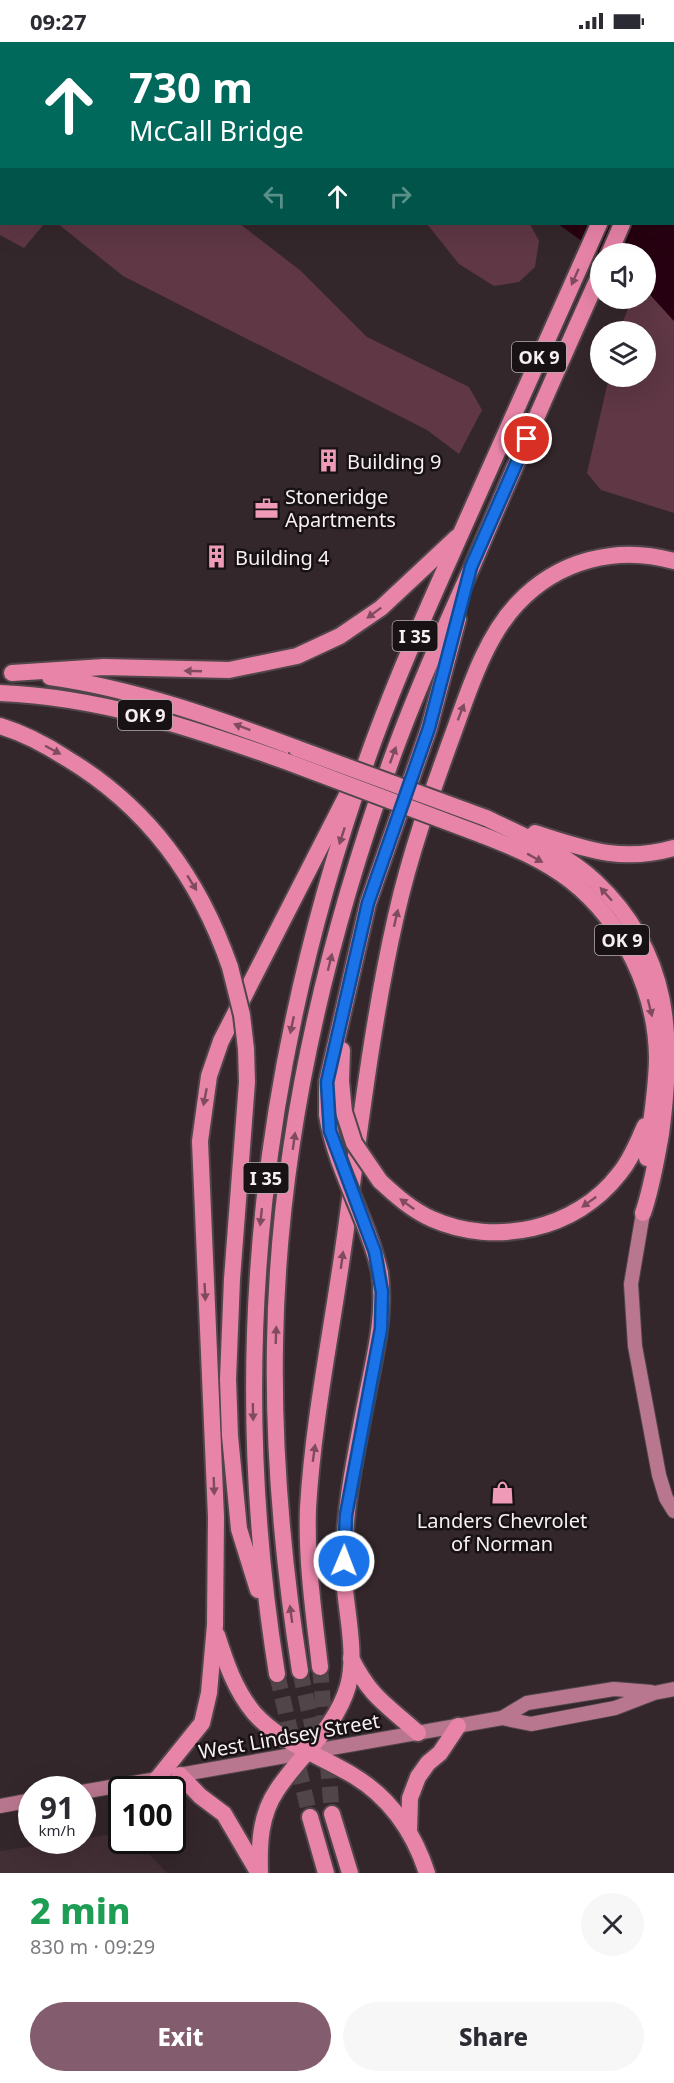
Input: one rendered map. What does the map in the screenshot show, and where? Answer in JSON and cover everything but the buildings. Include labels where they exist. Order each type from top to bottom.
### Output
[{"type":"highway","name":"OK 9","points":[[6,673],[104,666],[229,670],[297,656],[340,636],[381,608],[462,533],[599,225]]},
{"type":"highway","points":[[614,243],[622,225]]},
{"type":"highway","name":"OK 9","points":[[0,693],[59,698],[125,710],[291,755],[482,835],[538,859],[572,882],[608,919],[624,942],[645,989],[655,1032],[656,1079],[651,1112],[629,1160],[605,1190],[574,1212],[538,1227],[483,1232],[448,1224],[415,1210],[380,1181],[335,1114],[357,951],[382,857],[429,728],[471,567],[590,297]]},
{"type":"highway","name":"I 35","points":[[277,1674],[256,1492],[252,1377],[256,1275],[275,1110],[301,982],[338,849],[374,741],[406,658],[462,533]]},
{"type":"highway","points":[[320,1667],[309,1549],[312,1468],[379,997],[413,850],[471,687],[490,644],[519,602],[541,581],[562,569],[602,556],[630,554],[674,561]]},
{"type":"highway","name":"I 35","points":[[300,1671],[281,1529],[275,1384],[277,1294],[297,1121],[312,1039],[354,873],[392,757],[420,684],[471,567]]},
{"type":"highway","points":[[6,673],[52,677],[148,698],[211,717],[291,755],[486,818],[612,855],[634,856],[674,848]]},
{"type":"highway","points":[[0,726],[56,752],[90,772],[115,791],[146,820],[182,866],[203,899],[230,967],[242,1015],[247,1082],[229,1334],[230,1436],[239,1529],[270,1627]]},
{"type":"highway","points":[[159,1776],[202,1723],[210,1693],[216,1517],[200,1152],[203,1107],[209,1076],[221,1041],[374,741]]},
{"type":"highway","points":[[486,818],[533,840],[573,864],[596,883],[627,920],[651,962],[669,1024],[670,1070],[652,1187],[643,1213]]},
{"type":"highway","points":[[643,1213],[642,1186],[651,1112]]},
{"type":"highway","points":[[260,1873],[260,1835],[276,1791],[341,1705],[349,1683],[350,1657],[344,1578],[346,1515],[381,1329],[380,1273],[375,1252],[334,1147],[335,1114]]},
{"type":"highway","points":[[214,1625],[227,1667],[246,1701],[268,1726],[307,1752],[367,1785],[396,1813],[410,1832],[427,1873]]},
{"type":"highway","points":[[350,1657],[363,1682],[376,1698],[418,1733]]},
{"type":"highway","points":[[410,1832],[410,1798],[418,1777],[428,1763],[440,1753],[458,1726]]},
{"type":"highway","points":[[180,1775],[200,1796],[224,1814],[260,1873]]},
{"type":"highway","points":[[332,1814],[350,1873]]},
{"type":"highway","points":[[310,1817],[326,1873]]},
{"type":"main road","points":[[643,1213],[631,1284],[635,1346],[659,1475],[666,1498],[674,1510]]},
{"type":"main road","name":"West Lindsey Street","points":[[174,1776],[502,1718],[527,1703],[614,1689],[654,1693]]},
{"type":"main road","name":"West Lindsey Street","points":[[502,1718],[531,1724],[615,1708],[654,1693],[674,1689]]},
{"type":"main road","points":[[0,1806],[18,1803]]},
{"type":"shaded area","points":[[0,225],[43,225],[24,248],[0,235]]},
{"type":"shaded area","points":[[59,225],[241,225],[301,271],[367,337],[469,387],[482,410],[459,454],[427,430],[123,276]]},
{"type":"shaded area","points":[[428,225],[531,225],[539,241],[535,267],[519,282],[494,286],[459,264]]},
{"type":"shaded area","points":[[559,225],[674,225],[674,321],[656,301],[656,243],[590,243],[590,247]]},
{"type":"shaded area","points":[[656,301],[674,321],[674,513],[601,490],[587,473],[607,387],[656,387],[656,321],[623,321],[628,309],[656,309]]},
{"type":"shaded area","points":[[108,1835],[108,1854],[149,1854],[167,1873],[0,1873],[0,1851],[18,1848],[18,1854],[96,1854],[96,1837]]},
{"type":"tunnel","points":[[320,1667],[332,1814]]},
{"type":"tunnel","points":[[300,1671],[318,1751]]},
{"type":"tunnel","points":[[277,1674],[310,1817]]},
{"type":"place","name":"Building 9","points":[[329,461]]},
{"type":"place","name":"Stoneridge Apartments","points":[[267,508]]},
{"type":"place","name":"Building 4","points":[[217,557]]},
{"type":"place","name":"Landers Chevrolet of Norman","points":[[502,1492]]},
{"type":"route","points":[[344,1561],[346,1515],[383,1311],[380,1273],[375,1252],[334,1147],[330,1131],[326,1100],[327,1082],[368,903],[382,857],[429,728],[471,567],[527,439]]}]
